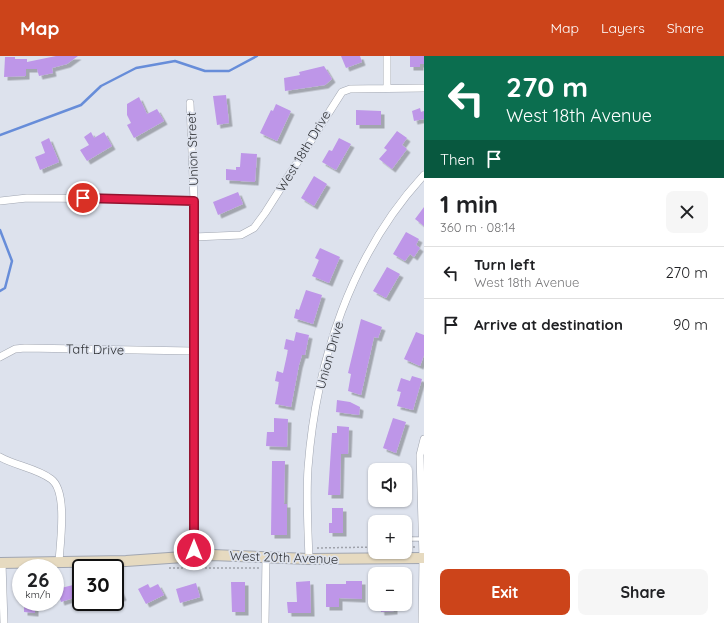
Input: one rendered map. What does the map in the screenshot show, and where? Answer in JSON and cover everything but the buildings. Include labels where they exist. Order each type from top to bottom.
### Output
[{"type":"street","points":[[387,88],[388,56]]},
{"type":"street","name":"West 18th Drive","points":[[194,237],[241,235],[254,228],[342,92],[350,89],[424,88]]},
{"type":"street","name":"Union Street","points":[[190,103],[194,201],[194,555]]},
{"type":"street","name":"Union Drive","points":[[309,559],[308,470],[316,399],[323,368],[350,292],[370,250],[402,201],[424,176]]},
{"type":"street","points":[[0,202],[27,198],[152,199],[194,201]]},
{"type":"street","name":"Taft Drive","points":[[0,357],[15,349],[25,348],[193,351]]},
{"type":"street","points":[[422,623],[423,558],[420,455],[424,439]]},
{"type":"street","points":[[0,457],[42,474],[52,480],[55,484],[62,502],[59,559]]},
{"type":"street","name":"West 20th Avenue","points":[[64,562],[126,561],[194,555],[309,559],[368,556]]},
{"type":"street","points":[[265,623],[266,557]]},
{"type":"street","name":"West 20th Avenue","points":[[412,557],[423,558]]},
{"type":"street","points":[[1,563],[4,623]]},
{"type":"street","name":"West 20th Avenue","points":[[1,563],[12,563]]},
{"type":"lane","points":[[412,539],[422,539]]},
{"type":"waterway","points":[[0,135],[81,105],[101,86],[136,68],[175,61],[205,71],[229,71],[257,56]]},
{"type":"waterway","points":[[0,230],[12,261],[5,288],[0,291]]},
{"type":"route","points":[[83,198],[194,201],[194,550]]}]
